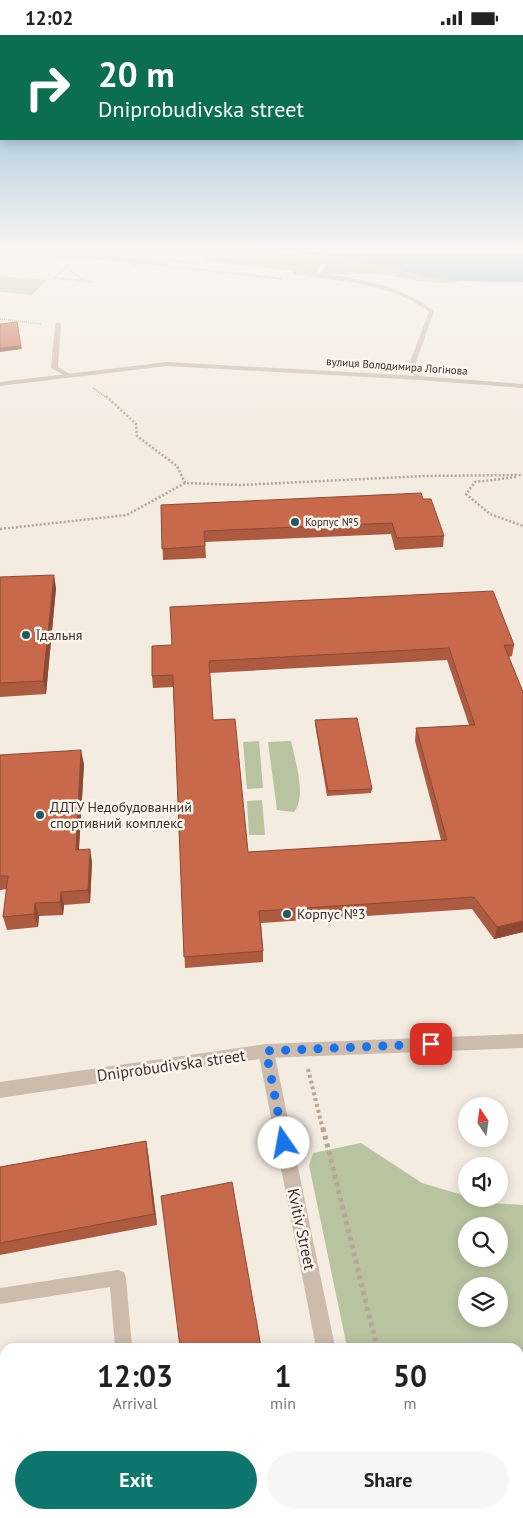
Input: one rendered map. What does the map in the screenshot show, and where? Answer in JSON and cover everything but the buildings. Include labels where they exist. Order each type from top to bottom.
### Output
[{"type":"street","name":"вулиця Володимира Логінова","points":[[0,383],[167,364],[419,378],[523,386]]},
{"type":"street","name":"Dniprobudivska street","points":[[0,1090],[266,1051],[523,1041]]},
{"type":"street","name":"Kvitiv Street","points":[[266,1051],[325,1343]]},
{"type":"lane","points":[[419,378],[408,372],[429,319]]},
{"type":"lane","points":[[58,324],[54,368],[68,375]]},
{"type":"lane","points":[[0,1296],[118,1278],[124,1343]]},
{"type":"path","points":[[2,319],[58,324]]},
{"type":"path","points":[[68,375],[104,395],[136,424],[137,436],[177,466],[184,483]]},
{"type":"path","points":[[0,529],[127,515],[184,483],[241,485],[424,476],[523,475]]},
{"type":"path","points":[[523,475],[475,482],[466,494],[490,514],[523,526]]},
{"type":"path","points":[[303,1049],[376,1343]]},
{"type":"green space","points":[[259,741],[263,788],[247,789],[243,742]]},
{"type":"green space","points":[[291,741],[300,788],[298,806],[294,812],[277,810],[268,742]]},
{"type":"green space","points":[[262,800],[265,835],[249,835],[247,801]]},
{"type":"green space","points":[[361,1143],[422,1183],[458,1194],[458,1207],[508,1207],[508,1204],[523,1205],[523,1343],[346,1343],[309,1165],[313,1153]]},
{"type":"place","name":"Корпус №5","points":[[295,522]]},
{"type":"place","name":"Їдальня","points":[[26,635]]},
{"type":"place","name":"ДДТУ Недобудованний спортивний комплекс","points":[[40,815]]},
{"type":"place","name":"Корпус №3","points":[[287,914]]},
{"type":"route","points":[[284,1143],[266,1051],[431,1044]]}]
